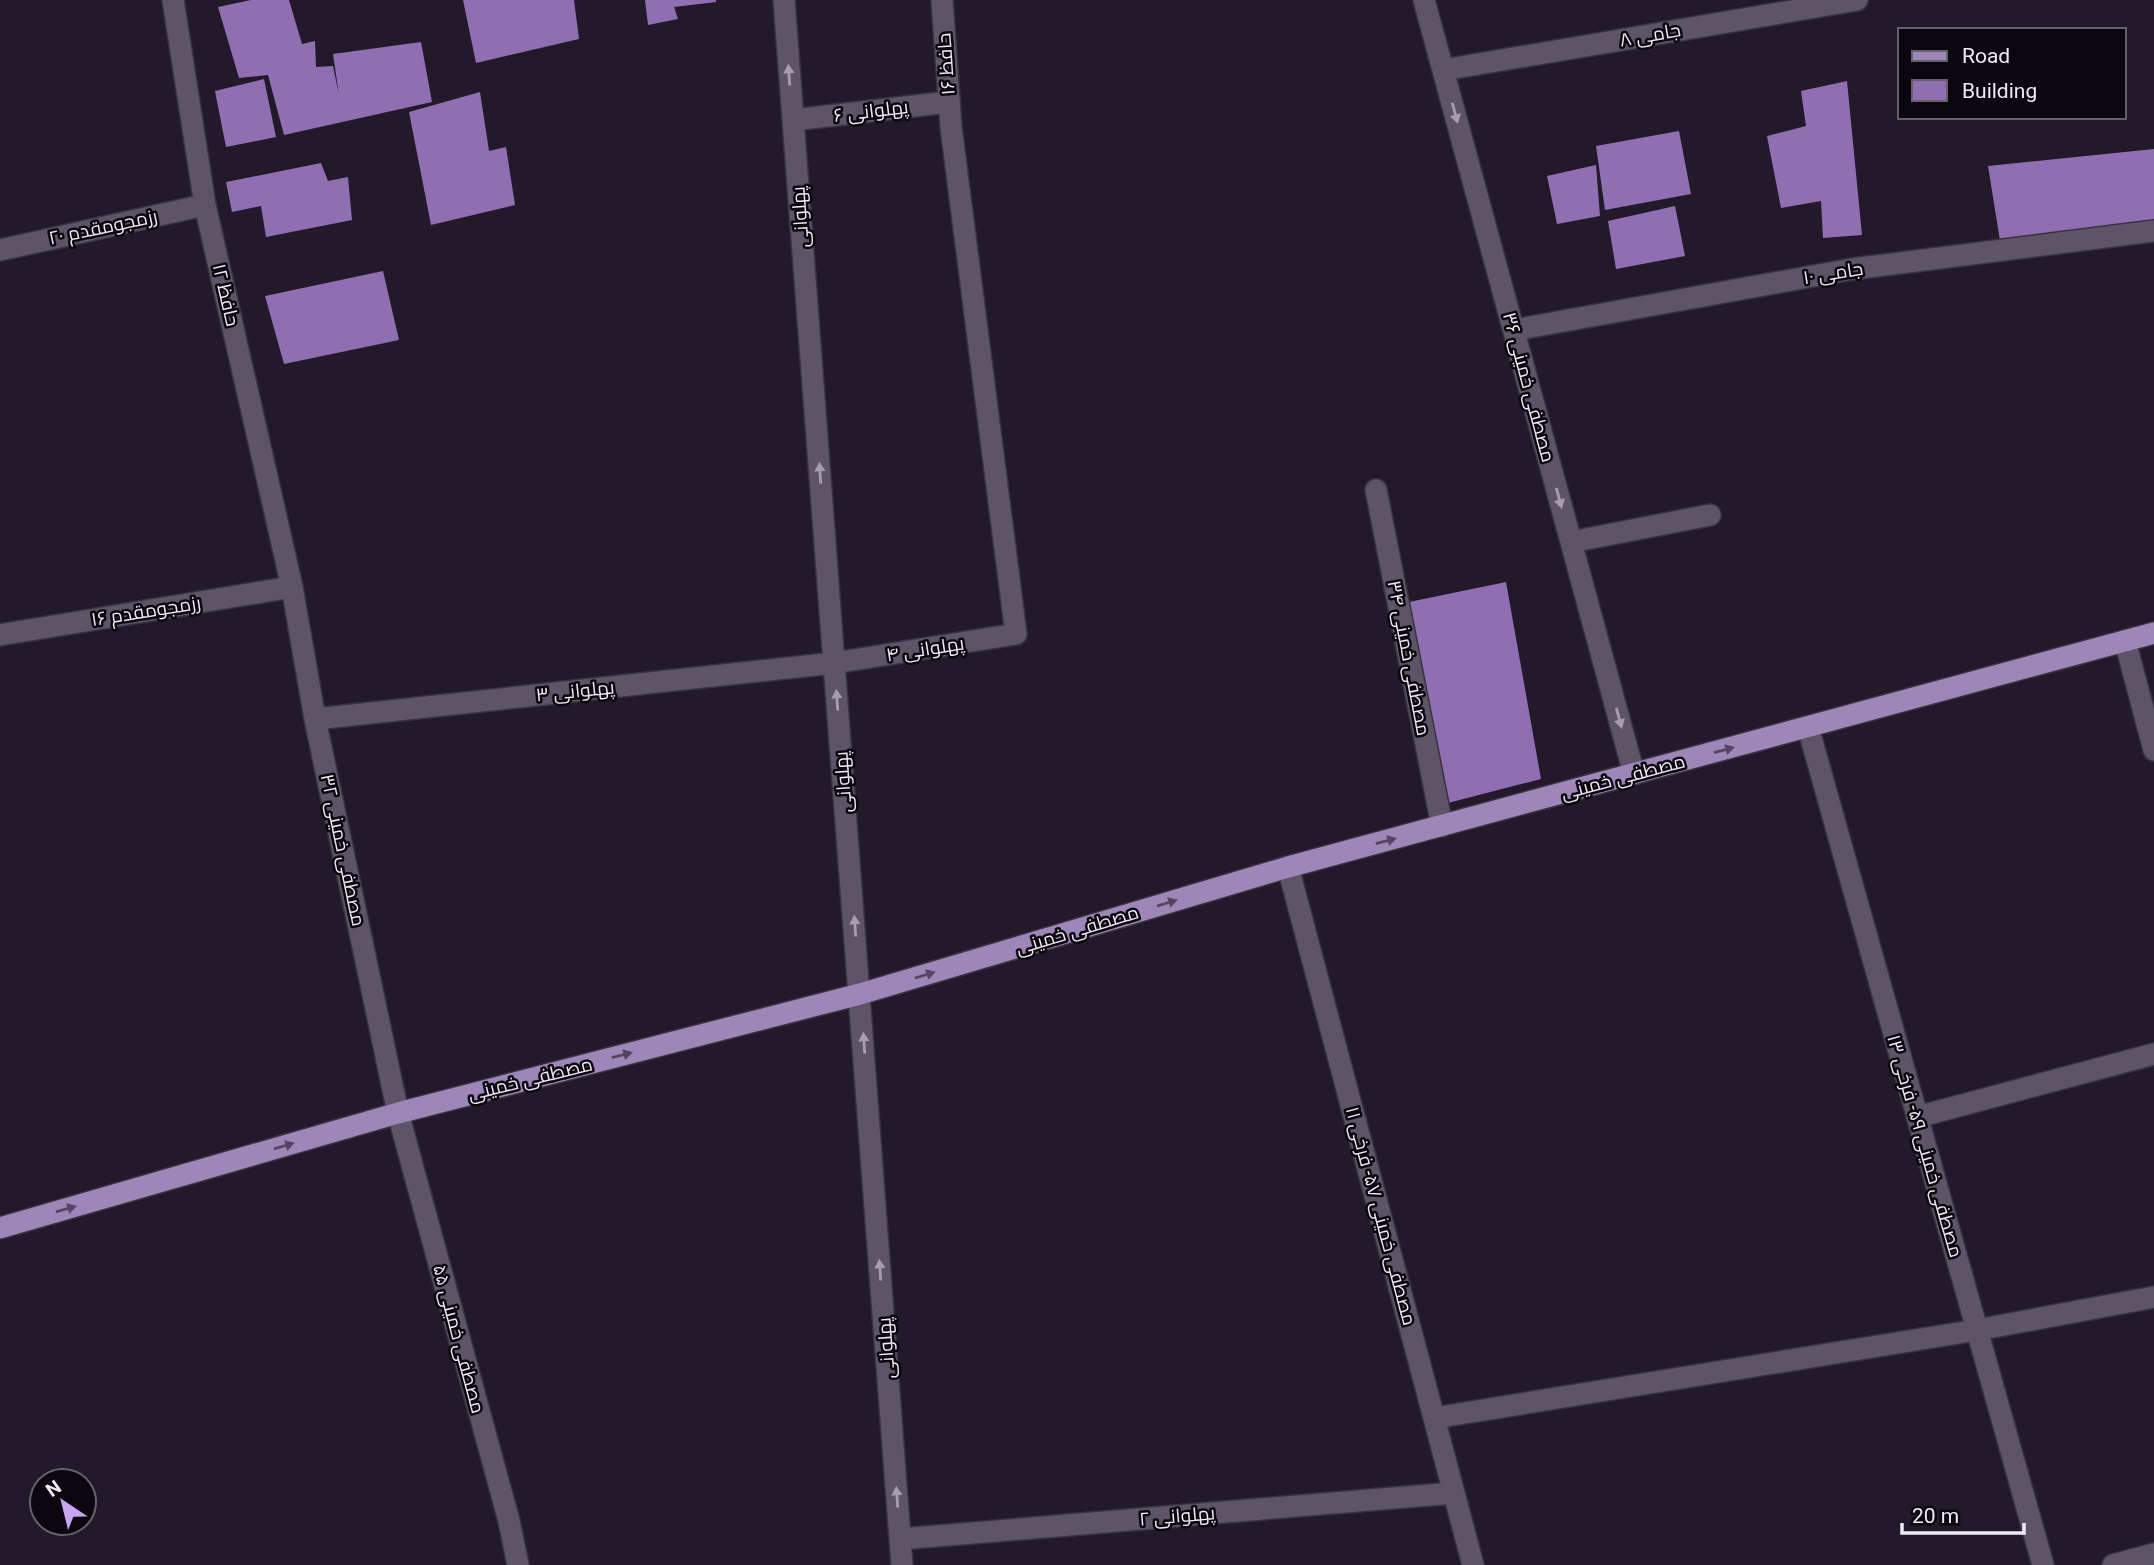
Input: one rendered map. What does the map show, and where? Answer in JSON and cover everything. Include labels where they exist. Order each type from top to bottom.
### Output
[{"type":"main road","name":"مصطفی خمینی","points":[[0,1228],[398,1113],[860,994],[1288,867],[2154,633]]},
{"type":"street","name":"حافظ ۱۲","points":[[173,0],[205,205],[292,587]]},
{"type":"street","name":"پهلوانی","points":[[784,0],[902,1565]]},
{"type":"street","name":"حافظ ۱۶","points":[[942,0],[951,127],[1016,634]]},
{"type":"street","name":"مصطفی خمینی ۳۶","points":[[1424,0],[1634,774]]},
{"type":"street","name":"جامی ۸","points":[[1443,69],[1857,0]]},
{"type":"street","name":"پهلوانی ۶","points":[[793,120],[949,102]]},
{"type":"street","name":"رزمجومقدم ۲۰","points":[[0,250],[205,205]]},
{"type":"street","name":"جامی ۱۰","points":[[1514,330],[1852,269],[2154,231]]},
{"type":"street","name":"مصطفی خمینی ۳۴","points":[[1376,490],[1442,826]]},
{"type":"street","points":[[1571,541],[1710,515]]},
{"type":"street","name":"رزمجومقدم ۱۶","points":[[0,635],[292,587]]},
{"type":"street","name":"مصطفی خمینی ۳۲","points":[[292,587],[315,719],[398,1113]]},
{"type":"street","name":"پهلوانی ۴","points":[[834,663],[1016,634]]},
{"type":"street","points":[[2125,641],[2154,750]]},
{"type":"street","name":"پهلوانی ۳","points":[[315,719],[834,663]]},
{"type":"street","name":"مصطفی خمینی ۵۹- فرخی ۱۳","points":[[1808,727],[2043,1565]]},
{"type":"street","name":"مصطفی خمینی ۵۷- فرخی ۱۱","points":[[1288,867],[1473,1565]]},
{"type":"street","points":[[1917,1117],[2154,1054]]},
{"type":"street","name":"مصطفی خمینی ۵۵","points":[[398,1113],[505,1508],[517,1565]]},
{"type":"street","points":[[1434,1418],[1977,1330],[2154,1297]]},
{"type":"street","name":"پهلوانی ۲","points":[[900,1539],[1454,1493]]},
{"type":"street","points":[[2113,1565],[2154,1554]]},
{"type":"building","points":[[251,0],[289,0],[302,44],[315,41],[316,67],[333,66],[339,95],[333,54],[421,42],[432,102],[284,135],[268,75],[239,78],[218,7]]},
{"type":"building","points":[[463,0],[574,0],[579,39],[476,63]]},
{"type":"building","points":[[645,0],[716,2],[674,7],[678,19],[648,25]]},
{"type":"building","points":[[264,79],[276,137],[226,147],[215,91]]},
{"type":"building","points":[[1847,81],[1862,235],[1823,238],[1821,201],[1781,208],[1767,136],[1806,126],[1801,91]]},
{"type":"building","points":[[480,92],[489,151],[506,147],[515,205],[431,225],[409,112]]},
{"type":"building","points":[[1679,131],[1691,194],[1605,210],[1596,146]]},
{"type":"building","points":[[2154,149],[2154,228],[2001,247],[1988,166]]},
{"type":"building","points":[[321,163],[328,181],[348,177],[352,220],[266,237],[261,206],[232,212],[226,182]]},
{"type":"building","points":[[1596,165],[1600,216],[1557,224],[1547,176]]},
{"type":"building","points":[[1675,206],[1685,256],[1616,269],[1608,221]]},
{"type":"building","points":[[383,271],[399,340],[284,364],[265,296]]},
{"type":"building","points":[[1506,582],[1541,779],[1444,804],[1409,602]]}]
